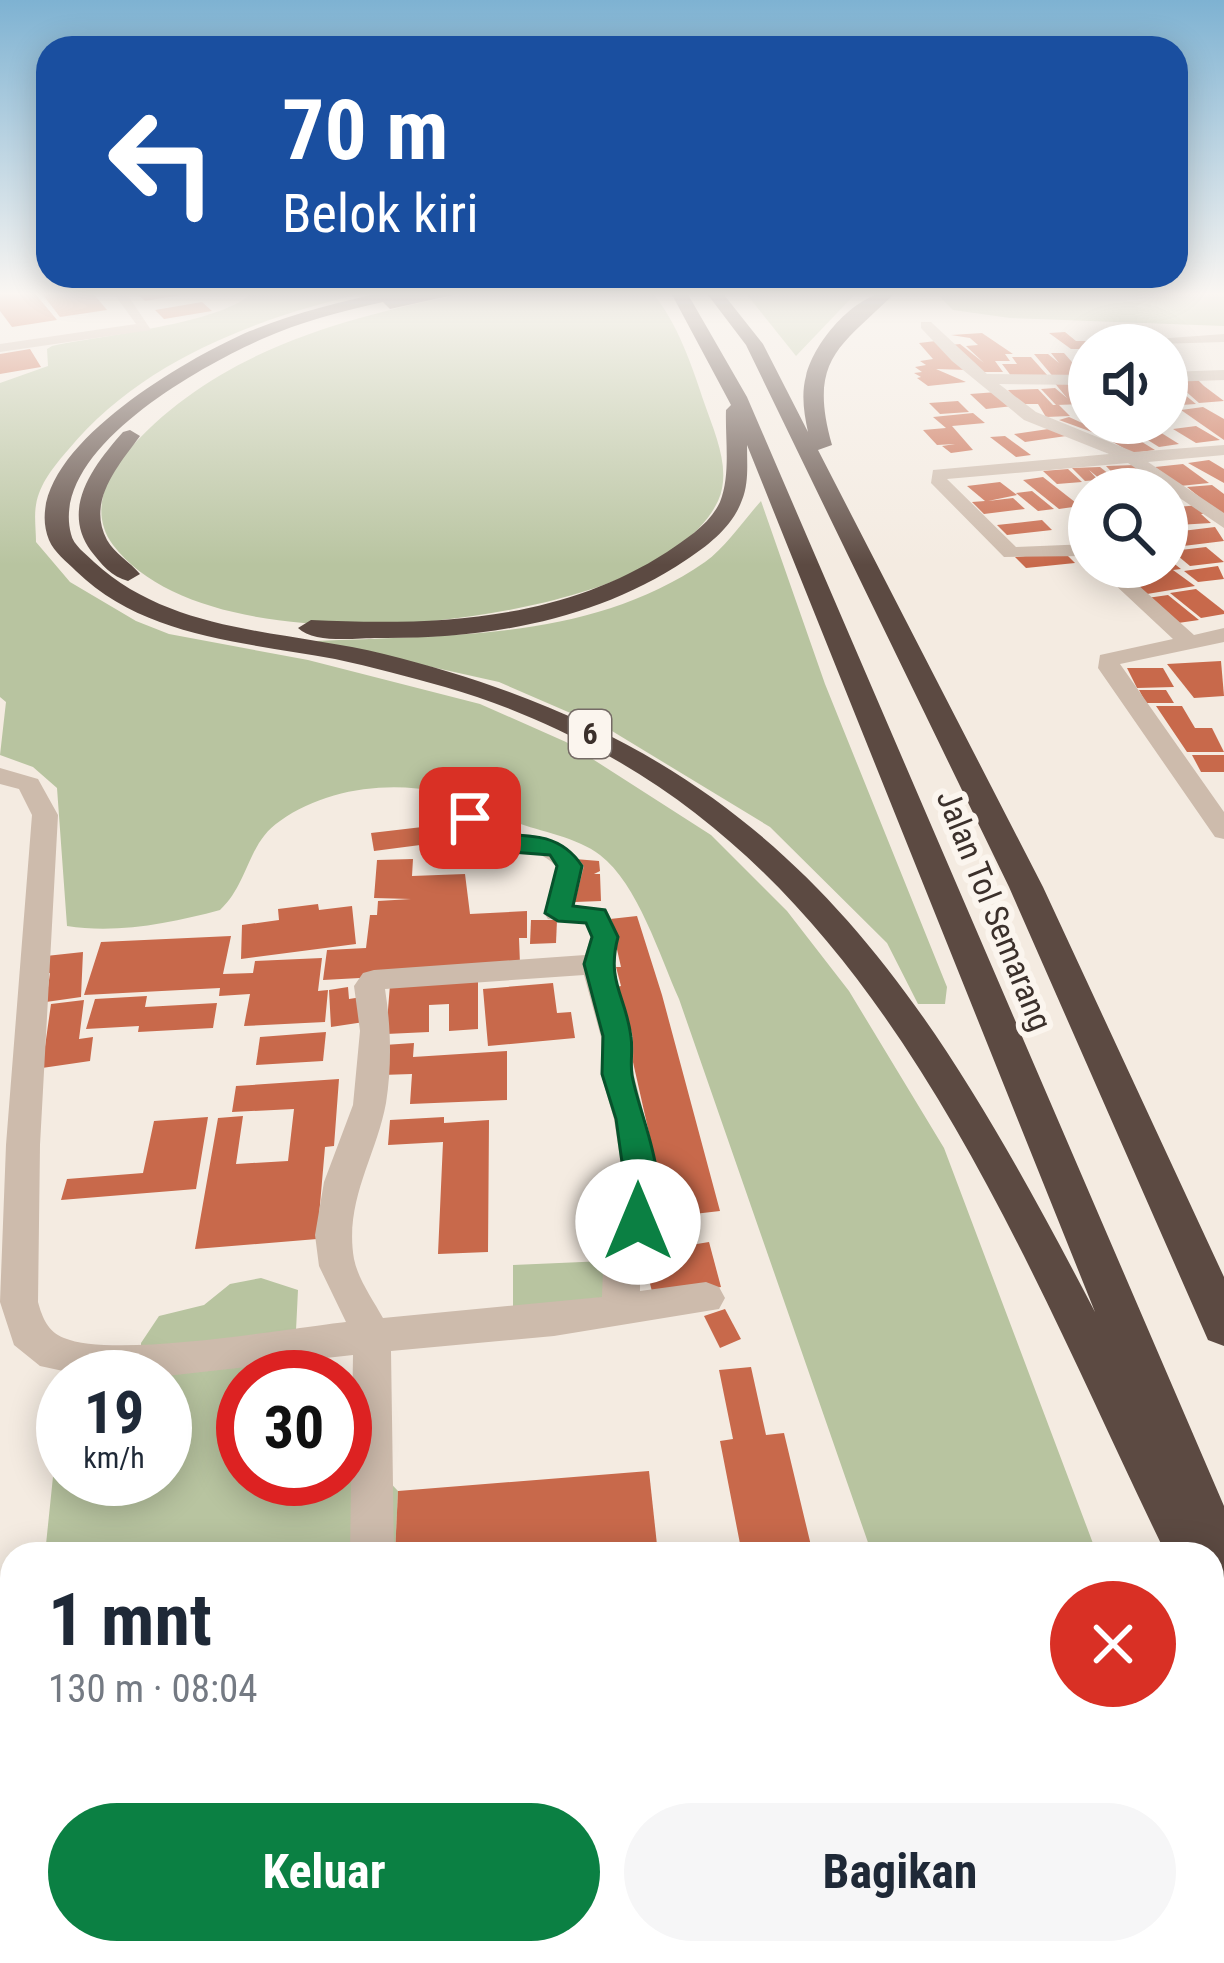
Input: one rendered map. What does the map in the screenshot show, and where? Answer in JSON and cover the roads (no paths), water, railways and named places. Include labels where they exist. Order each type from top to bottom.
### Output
[{"type":"highway","name":"6","points":[[171,383],[94,441],[71,470],[58,501],[59,537],[110,589],[155,612],[186,624],[321,648],[496,692],[584,731],[734,825],[815,902],[880,984],[979,1141],[1186,1542]]},
{"type":"highway","points":[[199,383],[136,429],[107,462],[89,495],[89,527],[97,544],[116,566],[154,592],[205,612],[285,627],[412,632],[548,613],[652,573],[714,530],[732,498],[737,397]]},
{"type":"highway","name":"Jalan Tol Semarang","points":[[729,383],[1213,1542]]},
{"type":"highway","name":"Jalan Tol Semarang","points":[[773,383],[1027,887],[1224,1326]]},
{"type":"highway","points":[[812,383],[810,400],[854,546]]},
{"type":"street","points":[[988,383],[1030,416],[1130,458],[1224,522]]},
{"type":"street","points":[[1068,551],[1011,553],[937,479],[950,470],[1224,450]]},
{"type":"street","points":[[1129,588],[1188,641]]},
{"type":"street","points":[[1218,818],[1108,668],[1108,660],[1224,635]]},
{"type":"street","points":[[0,776],[29,784],[45,815],[23,1145],[19,1302],[28,1333],[54,1354],[118,1364],[706,1298]]},
{"type":"street","points":[[470,818],[468,836],[475,842],[543,844],[560,850],[570,866],[558,913],[596,916],[605,937],[597,964],[617,1036],[617,1074],[631,1119],[642,1191],[633,1263],[621,1269],[621,1310]]},
{"type":"street","points":[[372,1542],[372,1336],[337,1266],[333,1235],[341,1182],[369,1106],[376,1031],[369,986],[374,980],[597,964]]}]
